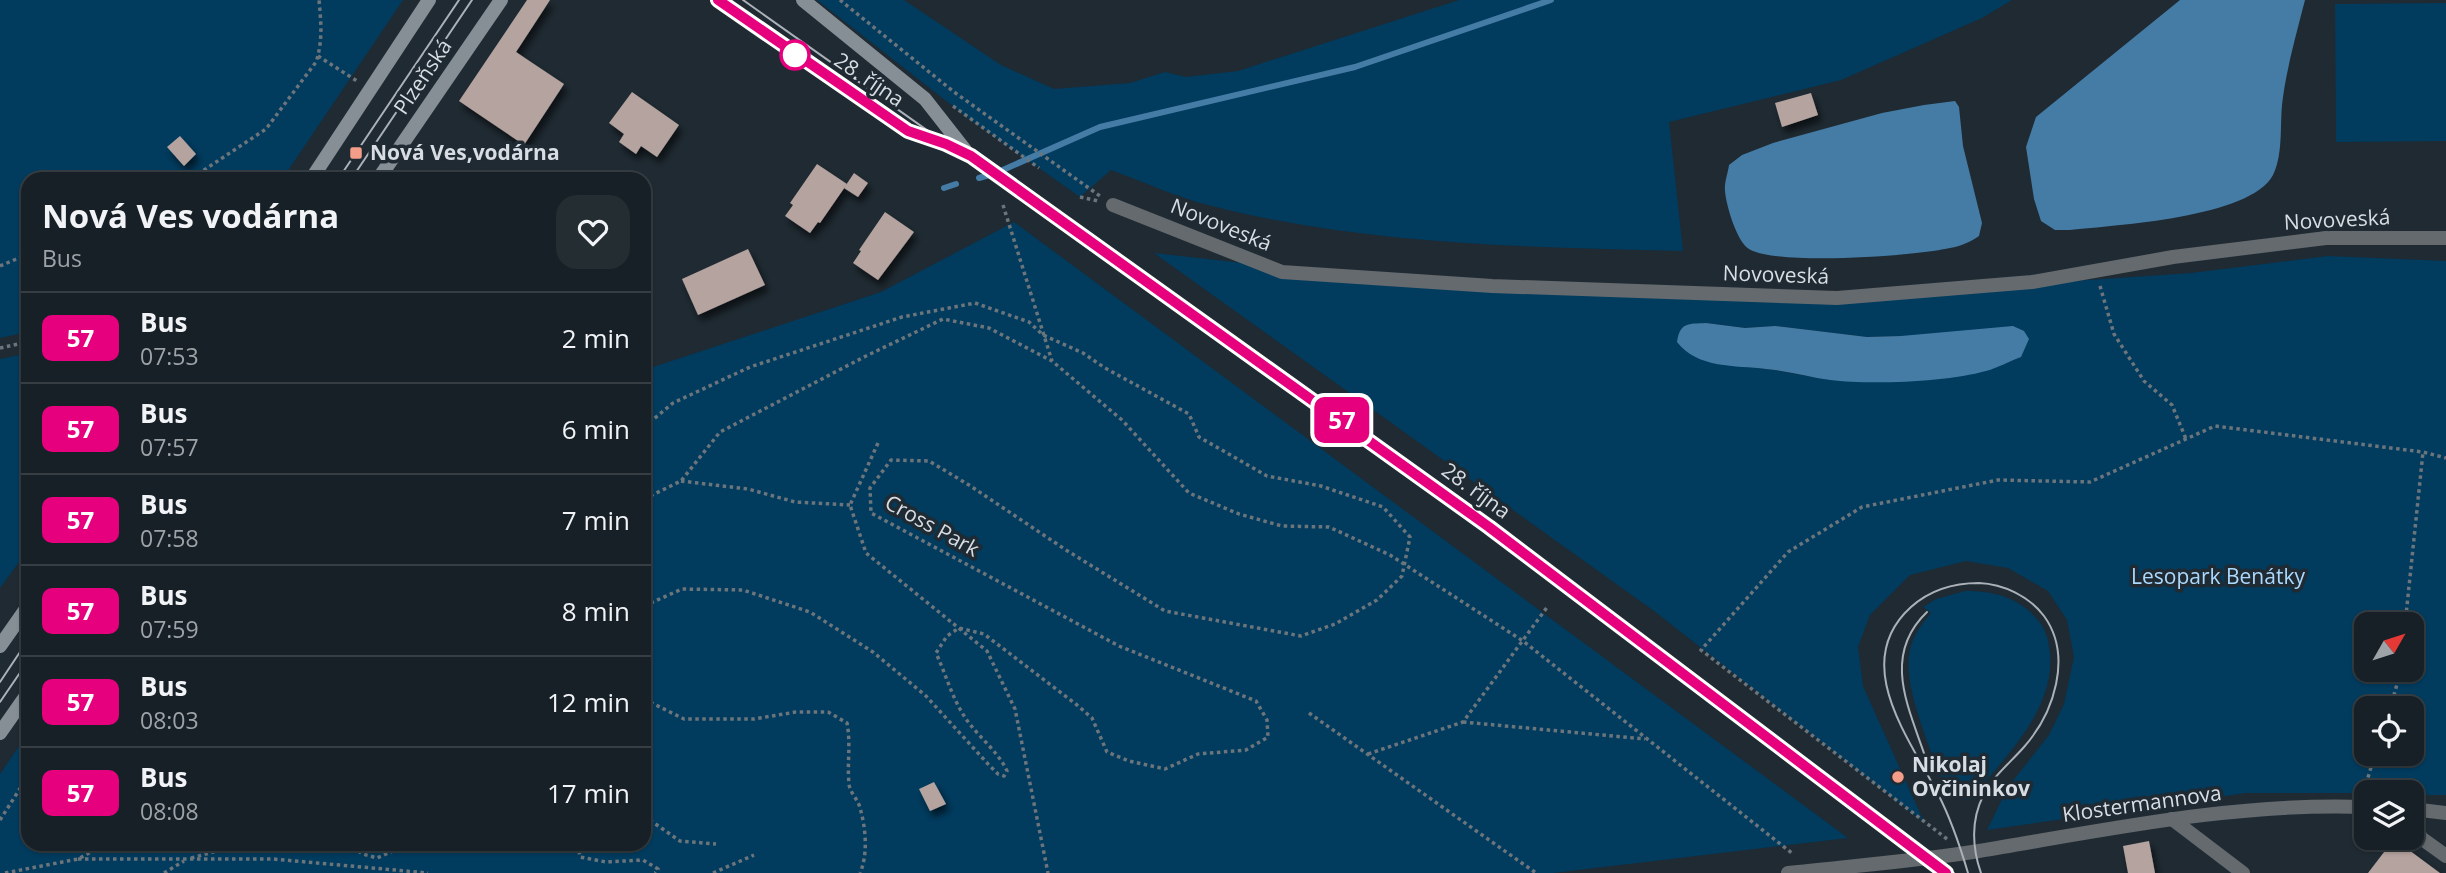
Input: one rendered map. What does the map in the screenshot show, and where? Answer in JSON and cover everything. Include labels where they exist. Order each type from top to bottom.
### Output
[{"type":"main road","name":"Plzeňská","points":[[316,172],[429,0]]},
{"type":"main road","name":"Plzeňská","points":[[383,172],[501,0]]},
{"type":"main road","name":"28. října","points":[[718,0],[908,131],[971,156],[1489,527],[1945,873]]},
{"type":"main road","name":"28. října","points":[[803,0],[925,99],[971,156]]},
{"type":"main road","points":[[0,646],[21,616]]},
{"type":"main road","points":[[0,733],[21,703]]},
{"type":"street","name":"Novoveská","points":[[1113,205],[1282,272],[1492,286],[1837,298],[2032,282],[2174,257],[2326,238],[2446,238]]},
{"type":"street","name":"Klostermannova","points":[[1788,873],[1965,853],[2172,819],[2248,810],[2354,806]]},
{"type":"street","points":[[2424,810],[2446,813]]},
{"type":"street","points":[[2172,819],[2243,873]]},
{"type":"street","points":[[2424,840],[2446,856]]},
{"type":"path","points":[[201,172],[266,129],[316,62],[321,32],[319,0]]},
{"type":"path","points":[[840,0],[954,92],[1113,205]]},
{"type":"path","points":[[318,55],[370,90]]},
{"type":"path","points":[[1015,151],[1039,168]]},
{"type":"path","points":[[1003,205],[1052,361]]},
{"type":"path","points":[[0,266],[21,257]]},
{"type":"path","points":[[2094,271],[2114,334],[2144,381],[2172,405],[2186,439]]},
{"type":"path","name":"Cross Park","points":[[651,421],[673,403],[750,367],[902,317],[975,303],[1029,322],[1043,335],[1083,353],[1189,414],[1199,437],[1267,476],[1321,486],[1383,507],[1410,537],[1402,576],[1377,600],[1335,624],[1301,636],[1165,611],[929,461],[891,460],[870,488],[870,513],[1119,646],[1256,701],[1267,720],[1268,737],[1246,750],[1198,754],[1165,769],[1129,761],[1107,752],[1092,718],[1077,705],[984,634],[959,628]]},
{"type":"path","points":[[651,496],[681,481],[720,432],[866,356],[943,319],[989,328],[1052,361],[1122,420],[1189,493],[1239,514],[1282,526],[1329,527],[1403,563],[1522,641],[1793,854]]},
{"type":"path","points":[[0,348],[21,344]]},
{"type":"path","points":[[1965,853],[1702,650],[1788,552],[1862,507],[1998,480],[2090,482],[2215,426],[2423,452],[2446,458]]},
{"type":"path","points":[[878,443],[850,505],[866,552],[987,651],[1015,709],[1048,873]]},
{"type":"path","points":[[2406,612],[2423,452]]},
{"type":"path","points":[[681,481],[748,489],[794,502],[850,505]]},
{"type":"path","points":[[651,603],[682,589],[743,590],[810,612],[873,652],[926,696],[993,769],[1004,776],[1007,771],[1004,763],[954,702],[936,653],[947,636],[959,628]]},
{"type":"path","points":[[1463,722],[1548,606]]},
{"type":"path","points":[[651,702],[684,719],[754,719],[796,712],[828,712],[847,723],[850,739],[849,788],[860,807],[865,841],[865,863],[860,873]]},
{"type":"path","points":[[1309,713],[1536,873]]},
{"type":"path","points":[[1368,754],[1463,722],[1647,739]]},
{"type":"path","points":[[0,820],[21,787]]},
{"type":"path","points":[[651,821],[680,841],[716,844]]},
{"type":"path","points":[[78,859],[93,851]]},
{"type":"path","points":[[164,873],[186,859],[216,851]]},
{"type":"path","points":[[358,851],[377,858],[393,851]]},
{"type":"path","points":[[579,851],[580,858],[606,862],[643,860],[658,870],[655,873]]},
{"type":"path","points":[[713,873],[754,855]]},
{"type":"path","points":[[5,873],[78,859],[273,859],[428,873]]},
{"type":"green space","points":[[0,0],[403,0],[287,172],[21,172],[21,334],[0,338]]},
{"type":"green space","points":[[817,0],[904,0],[1001,65],[1054,89],[1130,83],[1165,72],[1186,77],[1238,71],[1459,0],[2012,0],[1982,18],[1841,80],[1669,122],[1683,251],[1446,242],[1328,229],[1199,203],[1111,170],[1080,197],[968,118]]},
{"type":"green space","points":[[2446,3],[2446,141],[2336,142],[2335,4]]},
{"type":"green space","points":[[1014,222],[1848,838],[1553,873],[0,873],[0,774],[21,743],[21,851],[651,851],[651,368],[881,292]]},
{"type":"green space","name":"Lesopark Benátky","points":[[1154,253],[1495,291],[1832,297],[2191,273],[2328,256],[2446,261],[2446,795],[2424,795],[2424,780],[2354,780],[2354,793],[2246,793],[1987,830],[2008,787],[2049,735],[2064,704],[2074,657],[2067,620],[2048,591],[2008,568],[1966,561],[1910,575],[1870,615],[1858,647],[1863,686],[1924,822],[1654,611]],"holes":[[[1706,323],[1745,328],[1775,326],[1867,337],[1901,336],[1945,378],[1885,382],[1832,380],[1713,363]]]},
{"type":"green space","points":[[21,354],[21,560],[0,588],[0,359]]},
{"type":"green space","points":[[1965,591],[1996,594],[2022,605],[2043,627],[2050,653],[2049,674],[2036,714],[2012,750],[1970,800],[1953,795],[1941,781],[1914,701],[1909,669],[1914,638],[1931,613],[1923,607],[1936,599]]},
{"type":"shaded area","points":[[2180,0],[2305,0],[2286,79],[2280,150],[2273,175],[2260,190],[2211,210],[2148,222],[2055,230],[2041,221],[2034,199],[2026,147],[2036,117]]},
{"type":"shaded area","points":[[1955,101],[1959,107],[1963,146],[1982,223],[1979,236],[1958,246],[1932,251],[1847,258],[1764,254],[1749,249],[1740,239],[1730,214],[1725,188],[1729,165],[1742,155],[1773,143],[1882,113]]},
{"type":"shaded area","points":[[1706,323],[1745,328],[1775,326],[1867,337],[2013,326],[2024,331],[2029,339],[2021,357],[1970,375],[1930,380],[1847,382],[1718,364],[1695,357],[1677,342],[1678,335],[1686,325]]},
{"type":"building","points":[[527,0],[550,0],[516,52],[564,84],[524,145],[459,101]]},
{"type":"building","points":[[632,92],[679,125],[657,157],[641,146],[636,154],[619,142],[624,134],[609,123]]},
{"type":"building","points":[[1811,93],[1818,115],[1782,127],[1775,103]]},
{"type":"building","points":[[180,136],[196,154],[184,166],[167,147]]},
{"type":"building","points":[[817,164],[847,184],[810,233],[785,216],[793,205],[790,203]]},
{"type":"building","points":[[854,173],[868,183],[858,197],[844,188]]},
{"type":"building","points":[[885,212],[914,232],[878,280],[853,263]]},
{"type":"building","points":[[748,249],[765,285],[698,315],[682,279]]},
{"type":"building","points":[[934,782],[946,804],[930,811],[919,789]]},
{"type":"building","points":[[2149,841],[2155,873],[2128,873],[2123,846]]},
{"type":"building","points":[[2386,850],[2409,850],[2440,873],[2368,873]]},
{"type":"waterway","points":[[979,178],[1100,127],[1355,67],[1551,0]]},
{"type":"waterway","points":[[944,188],[956,184]]},
{"type":"tram line","points":[[343,172],[459,0]]},
{"type":"tram line","points":[[356,172],[472,0]]},
{"type":"tram line","points":[[743,0],[1487,530],[1938,873]]},
{"type":"tram line","points":[[1968,873],[1947,813],[1891,701],[1885,676],[1885,652],[1893,629],[1918,601],[1943,589],[1960,584],[1979,583],[2015,592],[2038,609],[2053,632],[2058,666],[2056,684],[2044,718],[2024,747],[1992,782],[1979,805],[1974,834],[1981,873]]},
{"type":"tram line","points":[[1926,759],[1907,702],[1902,664],[1905,646],[1913,629],[1927,612]]},
{"type":"tram line","points":[[0,682],[21,650]]},
{"type":"tram line","points":[[0,702],[21,671]]},
{"type":"tram line","points":[[1932,856],[1954,873]]},
{"type":"bus line","name":"57","points":[[718,0],[908,131],[971,156],[1213,328],[1489,527],[1946,873]]},
{"type":"place","name":"Nová Ves,vodárna","points":[[356,153]]},
{"type":"place","name":"Nikolaj Ovčininkov","points":[[1898,777]]}]
